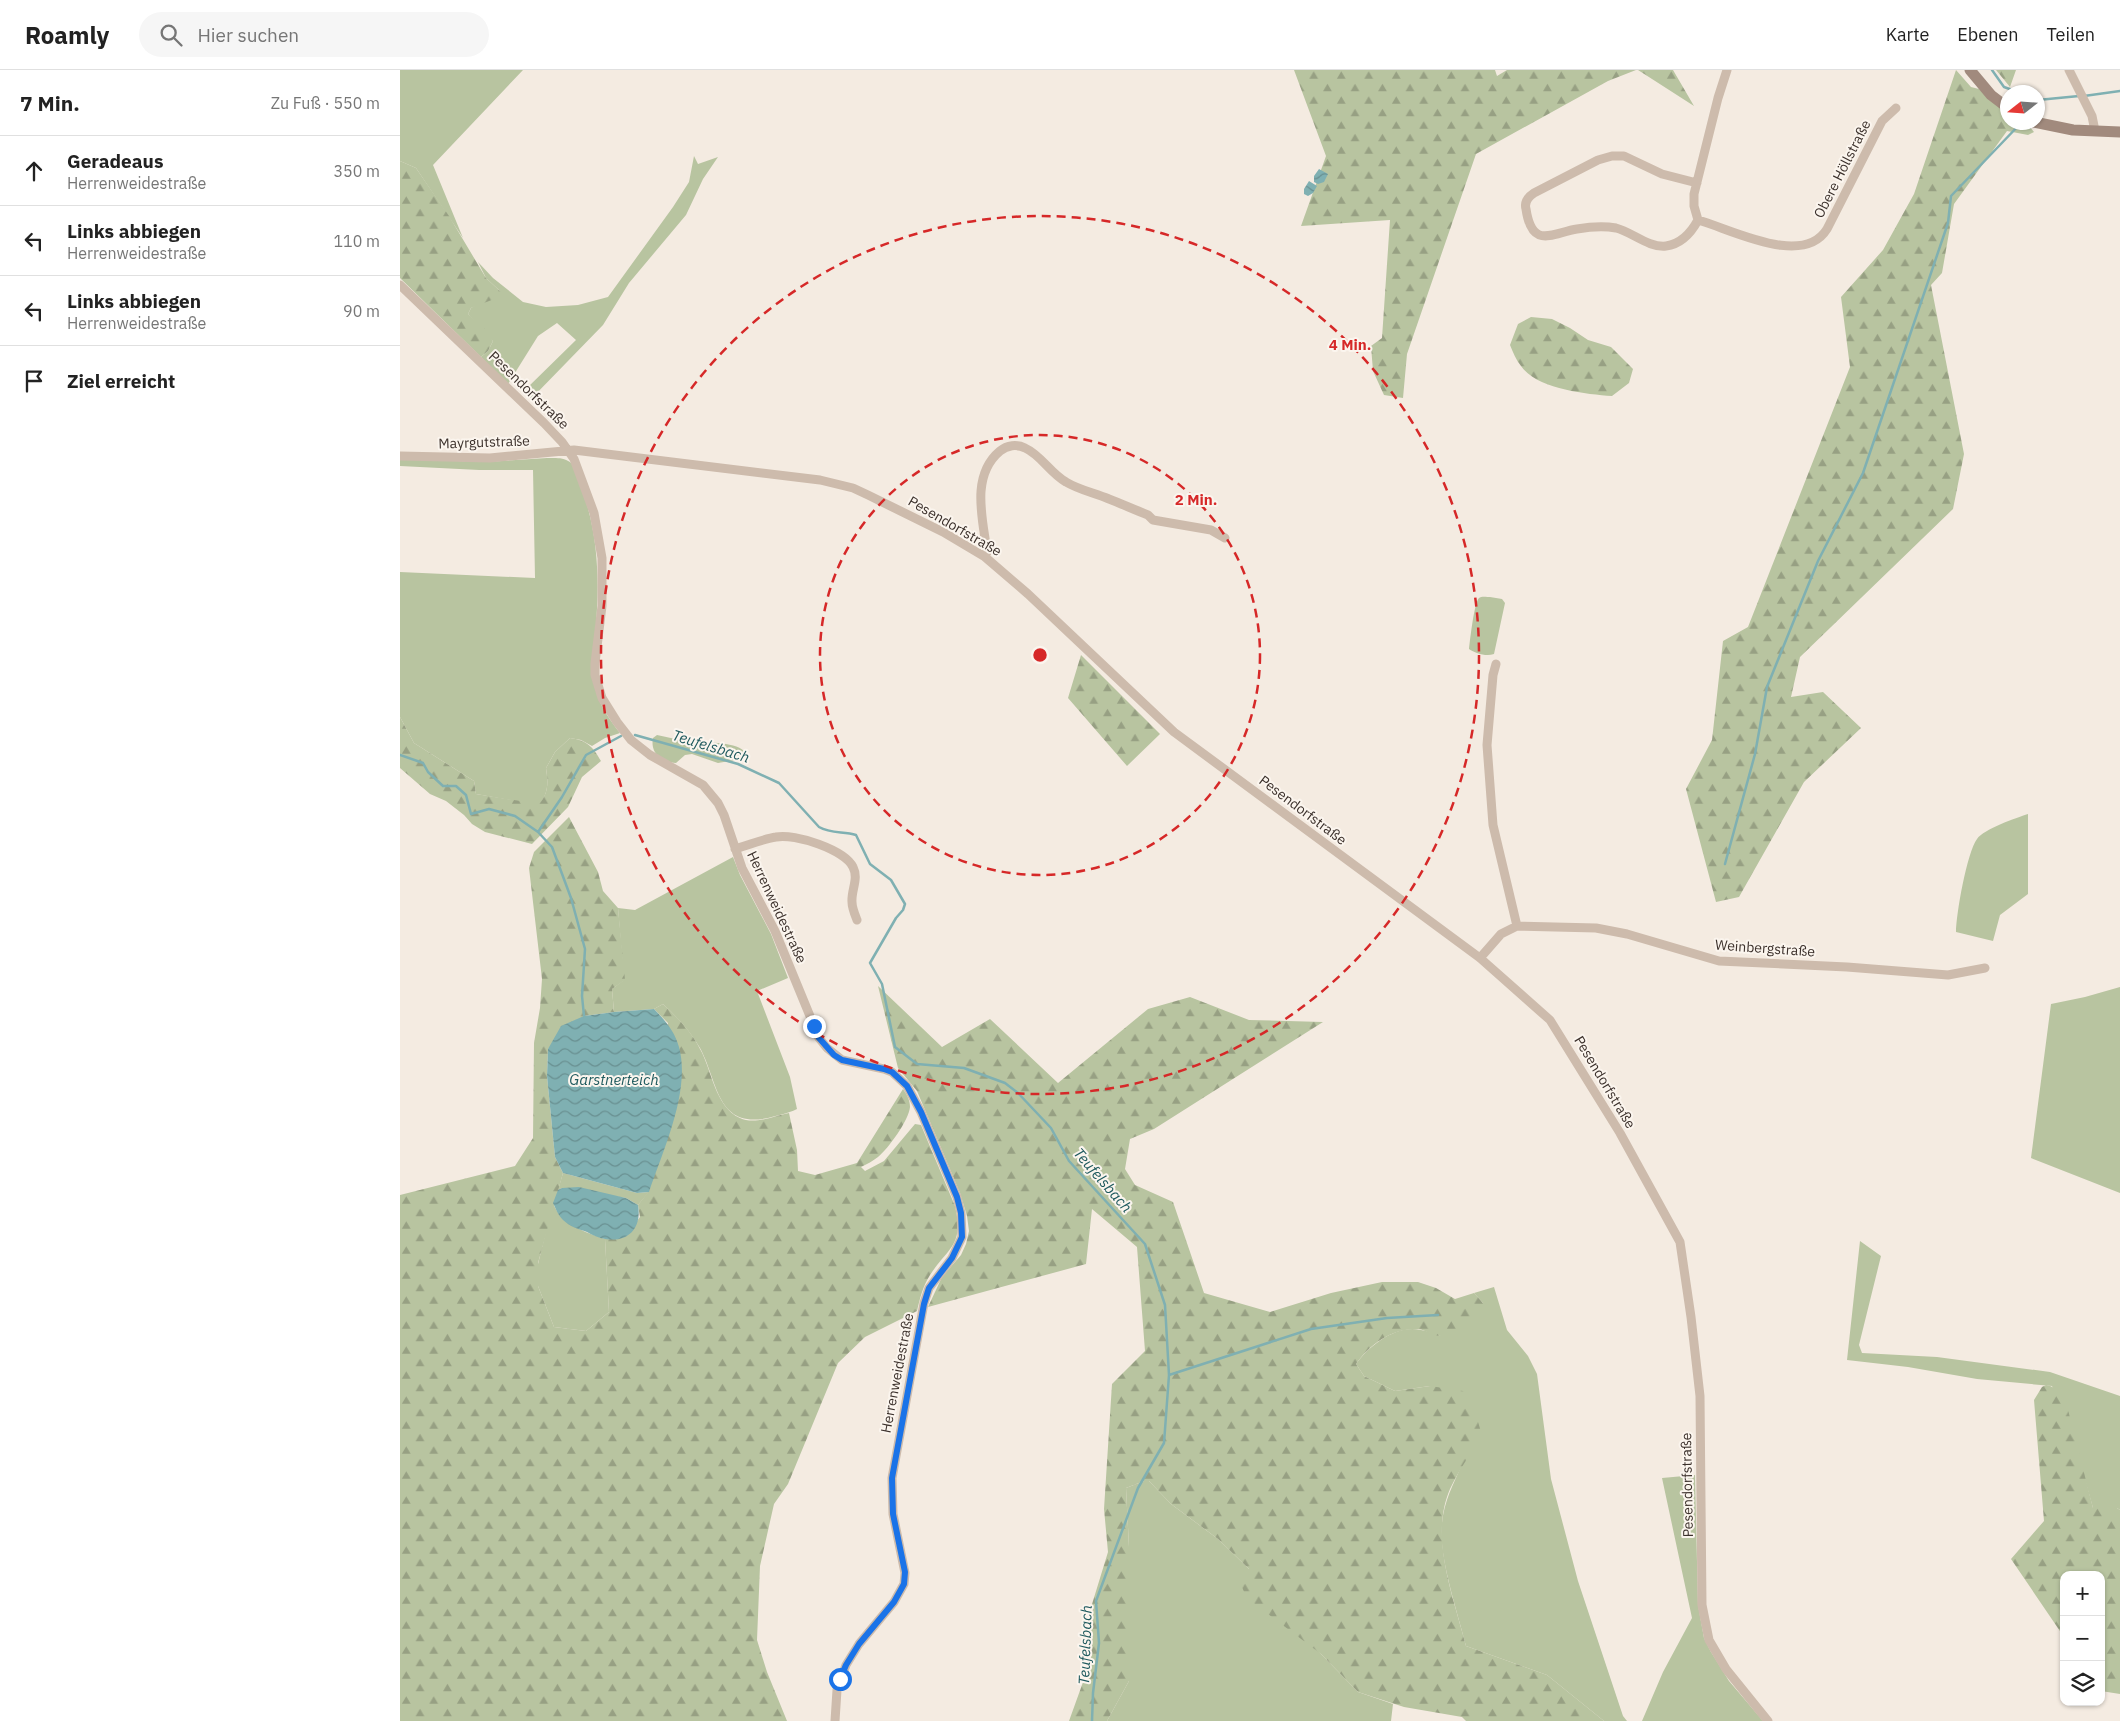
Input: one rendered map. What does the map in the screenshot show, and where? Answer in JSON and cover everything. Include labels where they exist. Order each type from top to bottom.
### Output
[{"type":"street","points":[[1697,183],[1662,174],[1624,156],[1612,156],[1598,160],[1534,193],[1528,199],[1525,207],[1532,228],[1544,237],[1576,229],[1613,228],[1660,246],[1670,245],[1683,239],[1693,229],[1698,220],[1694,200],[1697,183],[1718,98],[1727,70]]},
{"type":"street","points":[[1970,70],[1991,95],[2000,102]]},
{"type":"street","points":[[2069,70],[2088,107],[2096,130]]},
{"type":"street","name":"Obere Höllstraße","points":[[1698,220],[1775,245],[1802,245],[1816,240],[1827,229],[1882,121],[1896,108]]},
{"type":"street","points":[[2045,125],[2055,128],[2120,132]]},
{"type":"street","name":"Pesendorfstraße","points":[[400,285],[569,450],[798,476],[839,484],[853,488],[895,507],[984,557],[1028,594],[1174,732],[1480,958],[1550,1020],[1620,1133],[1680,1242],[1700,1396],[1702,1605],[1709,1640],[1726,1669],[1768,1721]]},
{"type":"street","points":[[984,557],[987,552],[980,507],[983,483],[989,465],[995,455],[1002,449],[1015,445],[1032,451],[1048,468],[1066,482],[1148,515],[1153,520],[1211,530],[1225,538]]},
{"type":"street","name":"Mayrgutstraße","points":[[400,456],[490,458],[569,450]]},
{"type":"street","name":"Herrenweidestraße","points":[[569,450],[586,488],[594,512],[602,558],[602,606],[595,675],[602,698],[616,722],[631,740],[650,754],[693,778],[710,793],[724,816],[745,876],[775,931],[819,1038],[827,1048],[842,1060],[892,1072],[907,1086],[921,1112],[957,1197],[961,1213],[963,1227],[958,1247],[929,1288],[924,1304],[892,1478],[893,1514],[905,1572],[904,1584],[894,1602],[859,1644],[846,1665],[836,1690],[835,1721]]},
{"type":"street","points":[[1211,530],[1212,541]]},
{"type":"street","points":[[1480,958],[1501,934],[1517,926],[1492,816],[1487,745],[1493,675],[1496,664]]},
{"type":"street","points":[[736,849],[778,836],[787,836],[842,855],[849,860],[855,873],[856,881],[852,902],[857,920]]},
{"type":"street","name":"Weinbergstraße","points":[[1517,926],[1596,928],[1627,934],[1719,961],[1847,966],[1948,975],[1985,968]]},
{"type":"green space","points":[[400,70],[523,70],[433,165],[463,238],[416,168],[400,161]]},
{"type":"green space","points":[[1294,70],[1495,70],[1497,76],[1507,70],[1636,70],[1608,81],[1476,154],[1407,354],[1403,398],[1384,395],[1373,371],[1371,346],[1382,338],[1390,220],[1301,226],[1326,156]]},
{"type":"green space","points":[[1638,70],[1673,70],[1694,106]]},
{"type":"green space","points":[[1956,70],[1971,87],[1979,89],[2000,107],[2000,130],[2032,130],[2034,132],[2028,135],[2007,131],[1954,204],[1942,273],[1931,285],[1964,454],[1953,509],[1800,657],[1791,697],[1823,692],[1861,728],[1804,782],[1739,897],[1716,902],[1686,789],[1712,740],[1723,641],[1748,627],[1850,367],[1841,297],[1883,250],[1914,194]]},
{"type":"green space","points":[[1996,70],[2016,70],[2011,85],[2008,85]]},
{"type":"green space","points":[[694,156],[698,164],[718,157],[703,179],[686,215],[629,283],[603,325],[531,399],[526,389],[576,340],[557,323],[538,336],[508,384],[481,357],[488,351],[493,341],[468,314],[471,308],[500,291],[486,278],[478,262],[493,278],[523,302],[546,307],[578,305],[608,297],[689,182]]},
{"type":"green space","points":[[400,161],[416,168],[449,216],[486,278],[500,291],[502,296],[471,308],[468,314],[487,331],[493,341],[488,351],[481,357],[400,278]]},
{"type":"green space","points":[[1531,317],[1552,319],[1588,340],[1611,347],[1633,369],[1629,383],[1612,396],[1562,389],[1528,374],[1521,366],[1510,345],[1518,324]]},
{"type":"green space","points":[[547,458],[562,459],[570,462],[577,475],[589,512],[594,535],[598,580],[592,671],[595,689],[601,704],[620,733],[605,738],[592,746],[581,740],[570,738],[555,752],[546,768],[547,787],[545,796],[539,805],[476,794],[474,781],[414,743],[400,717],[400,572],[535,578],[533,470],[479,470],[400,466],[400,459],[485,462]]},
{"type":"green space","points":[[1480,597],[1502,599],[1505,603],[1494,654],[1484,655],[1469,649],[1477,601]]},
{"type":"green space","points":[[1081,655],[1160,734],[1127,766],[1068,698]]},
{"type":"green space","points":[[400,717],[414,743],[474,781],[476,794],[539,804],[545,796],[547,787],[546,768],[555,752],[570,738],[585,742],[601,761],[582,777],[568,807],[532,844],[485,832],[472,824],[446,801],[430,794],[400,768]]},
{"type":"green space","points":[[657,735],[685,741],[726,744],[744,751],[741,759],[718,763],[692,754],[685,755],[676,763],[661,759],[655,752],[653,738]]},
{"type":"green space","points":[[2028,814],[2028,894],[2000,915],[1993,941],[1956,932],[1966,870],[1977,839],[1993,828]]},
{"type":"green space","points":[[569,817],[598,872],[603,891],[618,908],[625,980],[612,989],[614,1012],[584,1016],[548,1049],[547,1076],[555,1157],[563,1173],[538,1263],[538,1286],[554,1327],[586,1331],[609,1312],[605,1239],[625,1237],[640,1217],[638,1205],[649,1191],[668,1023],[654,1009],[663,1004],[684,1025],[697,1043],[720,1097],[732,1113],[740,1118],[751,1121],[789,1113],[797,1150],[798,1171],[815,1175],[857,1163],[903,1089],[910,1104],[906,1119],[882,1153],[861,1167],[865,1171],[884,1161],[915,1124],[921,1125],[955,1206],[958,1230],[956,1238],[949,1251],[928,1279],[917,1311],[865,1337],[838,1363],[788,1484],[774,1504],[760,1566],[757,1640],[767,1672],[787,1721],[400,1721],[400,1195],[515,1166],[533,1138],[534,1043],[540,1008],[542,979],[529,868],[534,852]]},
{"type":"green space","points":[[733,857],[740,875],[771,934],[788,978],[757,991],[790,1077],[797,1109],[768,1118],[751,1120],[738,1116],[728,1109],[721,1100],[700,1048],[683,1025],[663,1004],[654,1009],[614,1012],[612,989],[624,980],[618,908],[635,910]]},
{"type":"green space","points":[[878,986],[942,1047],[990,1019],[1058,1083],[1148,1009],[1190,997],[1249,1020],[1323,1022],[1154,1129],[1130,1139],[1125,1169],[1135,1185],[1173,1202],[1204,1293],[1270,1312],[1331,1293],[1382,1282],[1418,1282],[1436,1288],[1455,1299],[1474,1293],[1483,1303],[1483,1316],[1457,1332],[1441,1336],[1418,1329],[1399,1331],[1375,1344],[1356,1364],[1364,1376],[1395,1391],[1430,1386],[1463,1391],[1475,1412],[1482,1435],[1450,1489],[1444,1508],[1442,1527],[1443,1547],[1450,1588],[1466,1646],[1547,1675],[1604,1721],[1466,1721],[1462,1717],[1404,1707],[1358,1692],[1321,1654],[1247,1598],[1240,1583],[1249,1569],[1218,1539],[1171,1504],[1149,1481],[1144,1481],[1126,1488],[1129,1547],[1129,1681],[1107,1721],[1069,1721],[1091,1660],[1089,1614],[1108,1552],[1104,1509],[1112,1384],[1145,1351],[1137,1247],[1092,1209],[1086,1264],[928,1307],[942,1277],[961,1255],[966,1244],[969,1231],[967,1216],[960,1193],[917,1091],[898,1068]]},
{"type":"green space","points":[[2120,987],[2120,1193],[2031,1158],[2051,1004]]},
{"type":"green space","points":[[563,1173],[637,1193],[649,1192],[638,1205],[626,1198],[562,1188],[558,1190]]},
{"type":"green space","points":[[553,1203],[562,1217],[575,1227],[605,1239],[609,1312],[586,1331],[554,1327],[538,1286],[538,1264]]},
{"type":"green space","points":[[1860,1241],[1881,1256],[1859,1345],[1862,1353],[1937,1357],[2050,1372],[2120,1396],[2120,1510],[2117,1508],[2093,1508],[2079,1458],[2052,1386],[1977,1379],[1908,1367],[1847,1360]]},
{"type":"green space","points":[[1494,1287],[1507,1330],[1528,1356],[1537,1374],[1551,1479],[1578,1581],[1623,1716],[1627,1721],[1604,1721],[1547,1675],[1466,1646],[1446,1568],[1442,1536],[1442,1523],[1449,1493],[1462,1465],[1430,1386],[1395,1391],[1364,1376],[1356,1364],[1368,1350],[1384,1338],[1402,1330],[1421,1330],[1440,1336],[1483,1303],[1474,1293]]},
{"type":"green space","points":[[2046,1385],[2057,1390],[2067,1406],[2093,1508],[2117,1508],[2120,1510],[2120,1694],[2105,1692],[2105,1571],[2060,1571],[2060,1631],[2011,1559],[2044,1521],[2034,1400],[2042,1387]]},
{"type":"green space","points":[[1695,1475],[1698,1605],[1704,1638],[1729,1681],[1763,1721],[1642,1721],[1663,1672],[1692,1618],[1662,1478]]},
{"type":"green space","points":[[1149,1481],[1171,1504],[1218,1539],[1249,1569],[1321,1654],[1358,1692],[1393,1704],[1391,1721],[1107,1721],[1129,1681],[1129,1547],[1126,1488]]},
{"type":"water","points":[[1319,169],[1328,174],[1324,182],[1318,184],[1314,182],[1314,176]]},
{"type":"water","points":[[1309,181],[1317,186],[1313,193],[1308,196],[1304,194],[1304,189]]},
{"type":"water","name":"Garstnerteich","points":[[654,1009],[675,1036],[682,1064],[681,1082],[674,1120],[649,1192],[637,1193],[563,1173],[555,1157],[547,1076],[548,1049],[561,1026],[584,1016]]},
{"type":"water","points":[[579,1187],[626,1198],[638,1205],[638,1220],[632,1232],[621,1238],[605,1239],[565,1222],[553,1203],[558,1190]]},
{"type":"waterway","points":[[1992,70],[2003,85]]},
{"type":"waterway","points":[[2084,96],[2120,91]]},
{"type":"waterway","points":[[2045,99],[2079,96]]},
{"type":"waterway","points":[[1725,864],[1755,754],[1767,687],[1818,561],[1863,473],[1948,223],[1951,196],[2014,130]]},
{"type":"waterway","name":"Teufelsbach","points":[[635,735],[738,764],[779,783],[819,827],[828,831],[856,835],[870,864],[891,880],[905,904],[870,963],[882,984],[895,1047],[917,1064],[964,1068],[1005,1083],[1018,1093],[1051,1128],[1069,1161],[1145,1244],[1165,1305],[1169,1375],[1164,1443],[1138,1488],[1096,1601],[1099,1643],[1093,1693],[1092,1721]]},
{"type":"waterway","name":"Teufelsbach","points":[[538,832],[562,797],[586,755],[621,736]]},
{"type":"waterway","name":"Teufelsbach","points":[[400,755],[423,763],[428,772],[443,786],[456,786],[466,795],[471,814],[489,809],[515,816],[538,832],[552,847],[571,898],[585,949],[582,996],[584,1016]]},
{"type":"waterway","points":[[1169,1375],[1311,1329],[1387,1318],[1438,1315]]},
{"type":"route","points":[[814,1026],[819,1038],[834,1055],[842,1060],[871,1065],[892,1072],[907,1086],[921,1112],[957,1197],[963,1227],[958,1247],[929,1288],[924,1304],[892,1478],[893,1514],[904,1560],[904,1584],[894,1602],[859,1644],[840,1679]]}]
